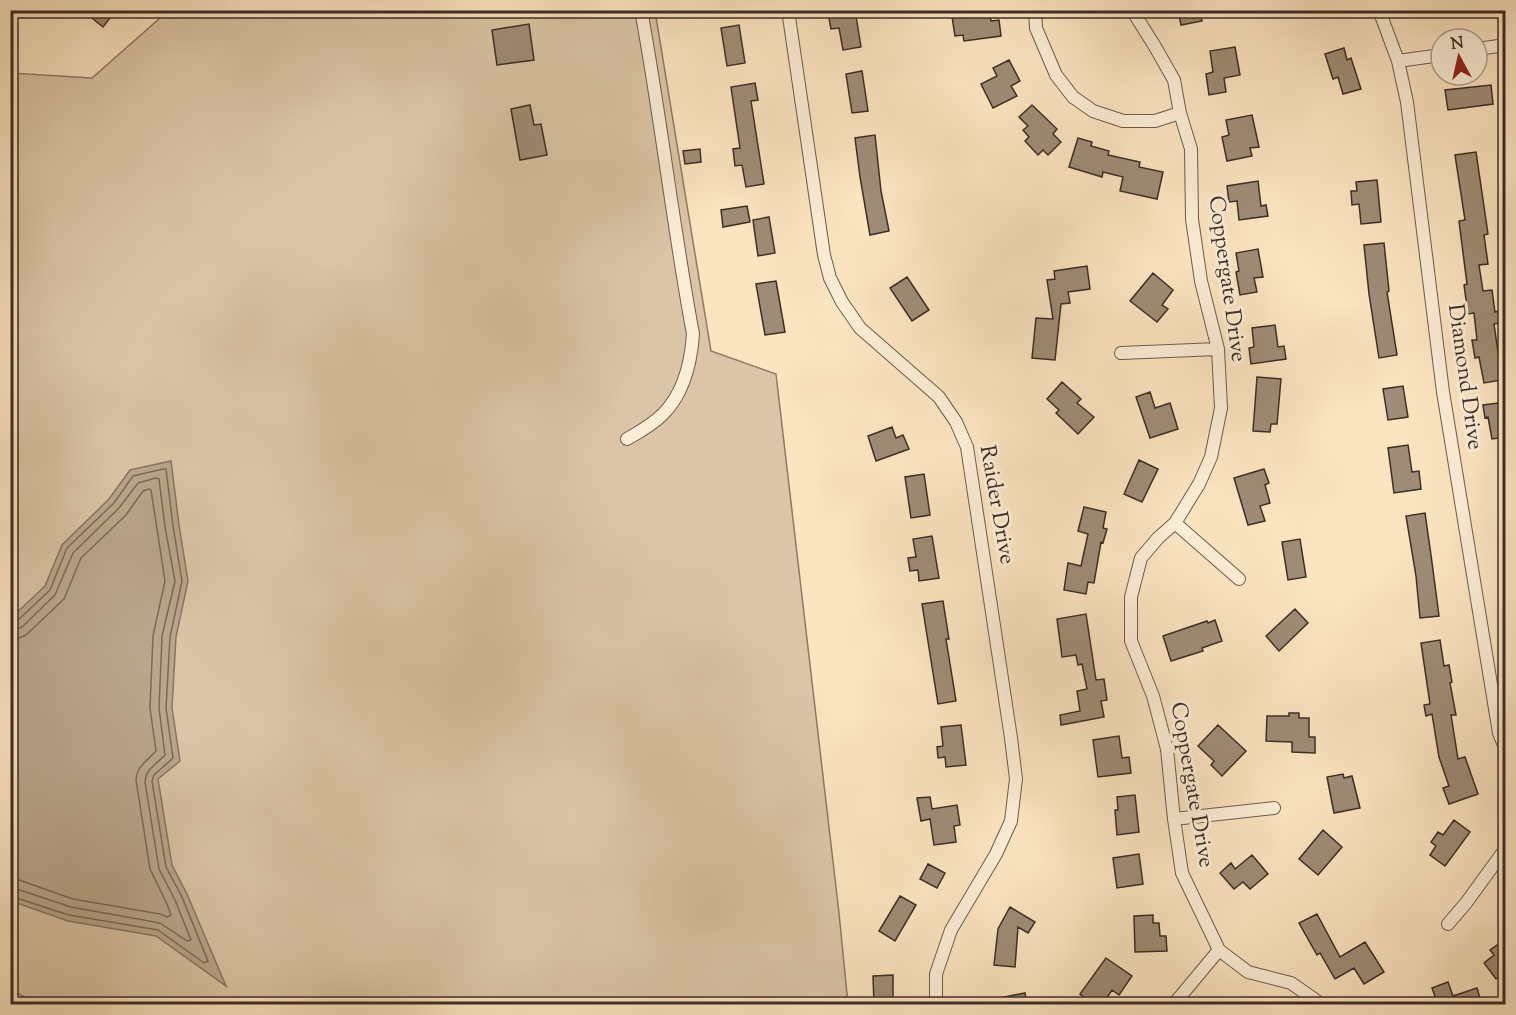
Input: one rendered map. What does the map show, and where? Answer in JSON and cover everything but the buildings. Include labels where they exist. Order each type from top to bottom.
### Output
[{"type":"street","points":[[627,439],[662,415],[683,386],[692,350],[693,334],[641,10]]},
{"type":"street","name":"Raider Drive","points":[[788,10],[824,255],[830,278],[842,302],[860,328],[939,397],[956,422],[966,447],[1011,738],[1016,779],[1011,821],[996,854],[951,930],[936,974],[936,1005]]},
{"type":"street","points":[[1035,10],[1036,28],[1056,75],[1073,97],[1093,111],[1123,122],[1155,121],[1180,113]]},
{"type":"street","name":"Coppergate Drive","points":[[1131,10],[1174,80],[1180,113],[1191,149],[1192,219],[1201,281],[1218,348],[1221,408],[1211,457],[1199,484],[1175,524],[1158,538],[1141,558],[1131,597],[1131,641],[1153,696],[1167,749],[1182,873],[1219,950],[1248,972],[1292,983],[1321,1005]]},
{"type":"street","name":"Diamond Drive","points":[[1379,10],[1398,61],[1407,102],[1443,393],[1499,733],[1506,750]]},
{"type":"street","points":[[1489,47],[1506,45]]},
{"type":"street","points":[[1398,61],[1429,57]]},
{"type":"street","points":[[1121,353],[1218,348]]},
{"type":"street","points":[[1175,524],[1239,579]]},
{"type":"street","points":[[1174,819],[1274,808]]},
{"type":"street","points":[[1448,924],[1506,848]]},
{"type":"street","points":[[1174,1005],[1219,950]]},
{"type":"shaded area","points":[[168,11],[655,11],[711,351],[776,374],[848,1004],[38,1004],[11,990],[10,73],[92,78]]},
{"type":"water","points":[[171,461],[188,581],[176,637],[172,708],[180,761],[158,779],[172,865],[187,894],[226,986],[156,936],[68,921],[11,901],[11,618],[45,586],[62,545],[109,499],[130,470]]}]
